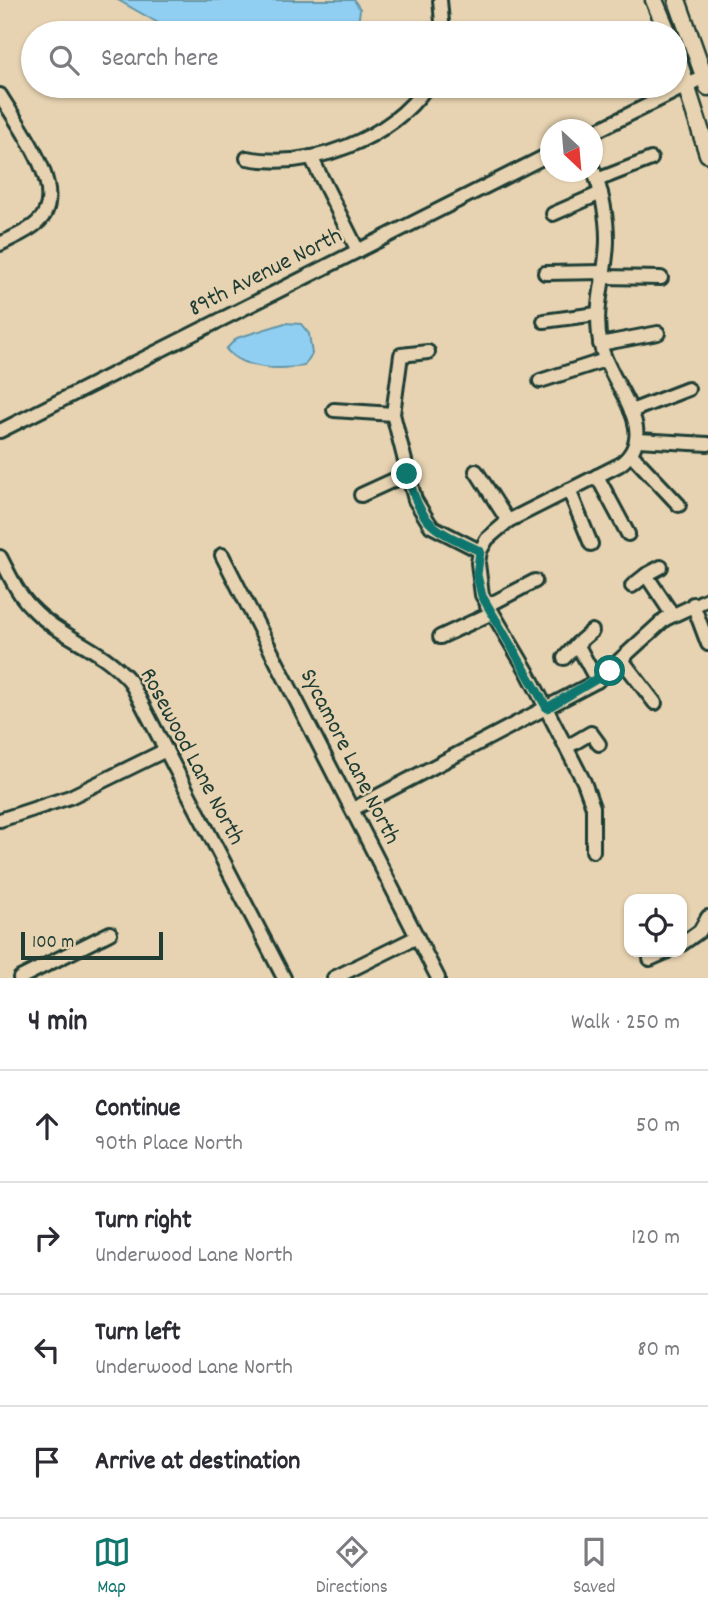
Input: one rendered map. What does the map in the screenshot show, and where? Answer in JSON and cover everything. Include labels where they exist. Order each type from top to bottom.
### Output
[{"type":"main road","points":[[654,0],[663,21]]},
{"type":"main road","points":[[677,0],[685,21]]},
{"type":"main road","points":[[687,27],[707,80]]},
{"type":"main road","points":[[687,89],[708,154]]},
{"type":"street","points":[[440,0],[442,21]]},
{"type":"street","points":[[687,86],[707,80]]},
{"type":"street","points":[[0,95],[47,179],[48,206],[38,223],[0,244]]},
{"type":"street","points":[[247,158],[267,162],[311,157],[352,144],[376,133],[400,116],[416,98]]},
{"type":"street","points":[[603,128],[662,98]]},
{"type":"street","points":[[311,157],[358,251]]},
{"type":"street","points":[[603,178],[650,159]]},
{"type":"street","name":"89th Avenue North","points":[[0,431],[540,160]]},
{"type":"street","points":[[598,182],[607,239],[597,314],[600,344],[605,360],[637,424],[635,447],[679,505]]},
{"type":"street","points":[[553,214],[601,193]]},
{"type":"street","points":[[545,273],[661,278]]},
{"type":"street","points":[[544,321],[597,314]]},
{"type":"street","points":[[600,344],[658,333]]},
{"type":"street","points":[[428,352],[401,355],[393,414],[407,474],[421,514],[431,526],[480,551]]},
{"type":"street","points":[[540,381],[605,360]]},
{"type":"street","points":[[631,411],[688,388]]},
{"type":"street","points":[[334,410],[393,414]]},
{"type":"street","points":[[593,851],[590,795],[547,708],[478,586],[480,551],[487,539],[508,520],[597,476],[635,447],[708,444]]},
{"type":"street","points":[[476,471],[508,520]]},
{"type":"street","points":[[361,495],[407,474]]},
{"type":"street","points":[[597,476],[628,534]]},
{"type":"street","points":[[569,490],[591,544]]},
{"type":"street","name":"Sycamore Lane North","points":[[222,555],[438,978]]},
{"type":"street","name":"Rosewood Lane North","points":[[0,556],[30,607],[59,630],[97,650],[130,681],[284,978]]},
{"type":"street","points":[[632,586],[661,567]]},
{"type":"street","points":[[646,575],[672,614]]},
{"type":"street","points":[[440,637],[490,610],[535,581]]},
{"type":"street","points":[[353,809],[597,681],[672,614],[708,599]]},
{"type":"street","points":[[693,604],[708,643]]},
{"type":"street","points":[[564,658],[592,631]]},
{"type":"street","points":[[578,644],[597,681]]},
{"type":"street","points":[[622,660],[655,703]]},
{"type":"street","points":[[567,747],[591,733],[598,744]]},
{"type":"street","points":[[0,820],[70,797],[166,750]]},
{"type":"street","points":[[687,941],[700,932],[708,917]]},
{"type":"street","points":[[20,978],[110,933]]},
{"type":"street","points":[[334,978],[417,937]]},
{"type":"street","points":[[650,959],[655,957]]},
{"type":"water","points":[[118,0],[354,0],[360,9],[358,21],[155,21]]},
{"type":"water","points":[[285,323],[301,324],[309,334],[312,354],[304,366],[273,368],[252,365],[233,356],[226,349],[237,338]]},
{"type":"route","points":[[407,474],[421,514],[431,526],[480,551],[477,575],[482,596],[547,708],[610,671]]}]
